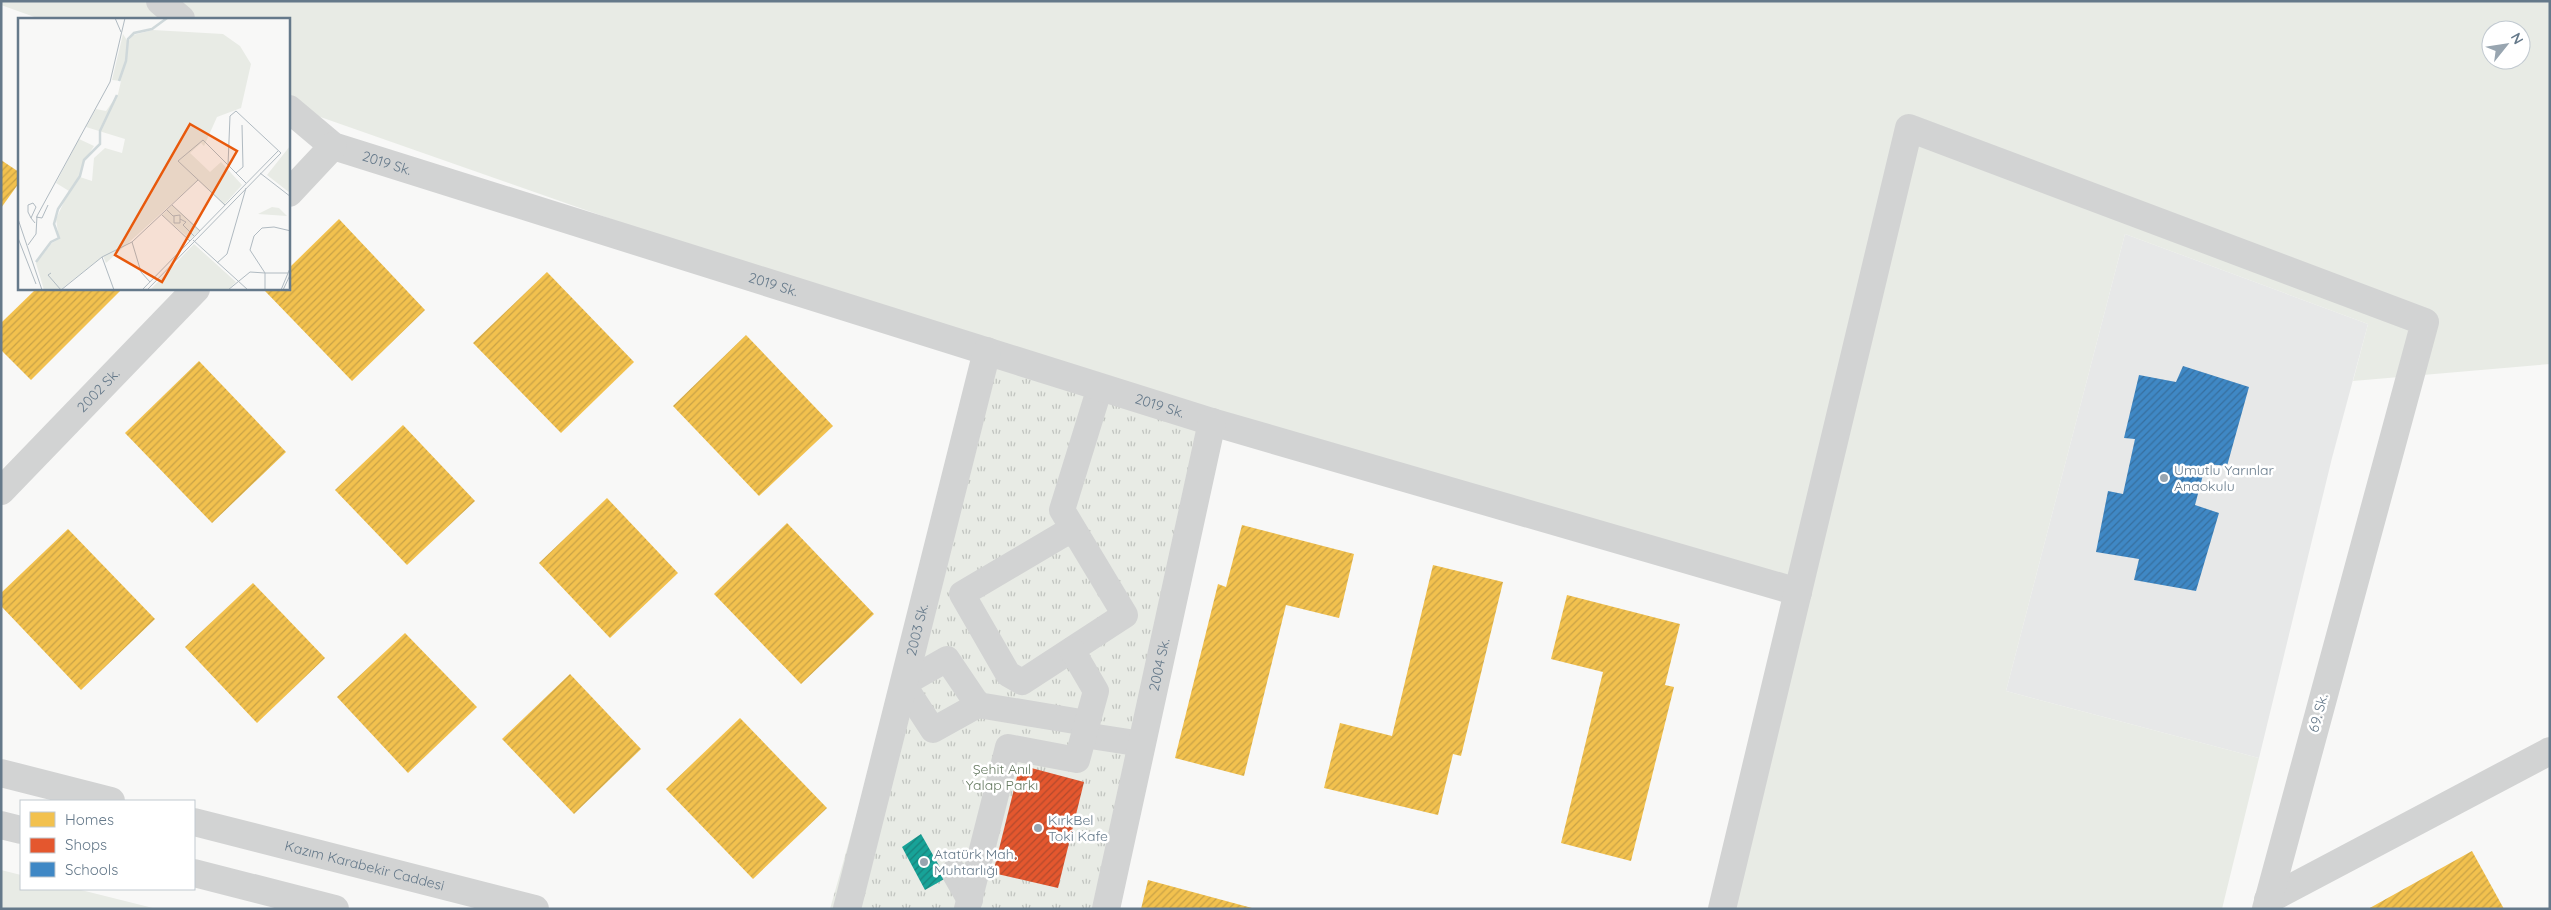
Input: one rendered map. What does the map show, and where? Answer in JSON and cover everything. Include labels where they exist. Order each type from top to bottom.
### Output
[{"type":"street","points":[[160,1],[180,18]]},
{"type":"street","points":[[290,110],[333,146],[290,192]]},
{"type":"street","name":"69. Sk.","points":[[1798,592],[1909,128],[2425,322],[2370,518],[2267,904]]},
{"type":"street","name":"2019 Sk.","points":[[333,146],[1212,422],[1798,592]]},
{"type":"street","name":"2002 Sk.","points":[[1,491],[195,290]]},
{"type":"street","name":"2003 Sk.","points":[[847,909],[987,351]]},
{"type":"street","points":[[1072,529],[962,594],[1008,674],[1022,682],[1125,615],[1062,510],[1100,387]]},
{"type":"street","name":"2004 Sk.","points":[[1106,909],[1212,422]]},
{"type":"street","points":[[1722,909],[1798,592]]},
{"type":"street","points":[[968,904],[1008,747],[1077,760],[1096,691],[1072,650]]},
{"type":"street","points":[[978,704],[933,730],[903,684],[947,659],[978,704],[1142,744]]},
{"type":"street","points":[[2267,904],[2550,751]]},
{"type":"street","points":[[1,773],[107,800]]},
{"type":"street","name":"Kazım Karabekir Caddesi","points":[[195,822],[536,909]]},
{"type":"street","points":[[1,825],[20,830]]},
{"type":"street","points":[[954,872],[968,904]]},
{"type":"street","points":[[195,873],[335,909]]},
{"type":"shaded area","points":[[2125,234],[2368,324],[2332,458],[2259,758],[2006,691]]},
{"type":"green space","points":[[1,1],[2550,1],[2550,364],[2353,381],[2368,324],[2125,234],[2006,691],[2259,758],[2222,909],[1722,909],[1797,592],[987,351],[290,106],[290,18],[37,18],[1,5]]},
{"type":"green space","name":"Şehit Anıl Yalap Parkı","points":[[987,351],[1212,422],[1106,909],[830,909]]},
{"type":"green space","points":[[1,870],[20,875],[20,890],[81,890],[157,909],[1,909]]},
{"type":"building: Homes","points":[[1,160],[18,171],[18,184],[1,208]]},
{"type":"building: Homes","points":[[339,219],[425,310],[352,381],[265,291],[290,290],[290,267]]},
{"type":"building: Homes","points":[[547,272],[634,362],[561,433],[473,343]]},
{"type":"building: Homes","points":[[35,290],[121,290],[31,380],[1,350],[1,323]]},
{"type":"building: Homes","points":[[746,335],[833,426],[759,496],[673,406]]},
{"type":"building: Homes","points":[[199,361],[286,452],[212,523],[125,433]]},
{"type":"building: Homes","points":[[403,425],[475,501],[407,565],[335,490]]},
{"type":"building: Homes","points":[[607,498],[678,573],[610,638],[539,563]]},
{"type":"building: Homes","points":[[787,523],[874,614],[801,684],[714,594]]},
{"type":"building: Homes","points":[[1242,525],[1354,554],[1339,618],[1286,605],[1244,776],[1175,758],[1218,584],[1226,587]]},
{"type":"building: Homes","points":[[68,529],[155,619],[81,690],[1,606],[1,593]]},
{"type":"building: Homes","points":[[1433,565],[1503,582],[1461,756],[1453,754],[1438,815],[1324,788],[1340,723],[1392,736]]},
{"type":"building: Homes","points":[[253,583],[325,658],[257,723],[185,647]]},
{"type":"building: Homes","points":[[1567,595],[1680,624],[1665,685],[1674,687],[1631,861],[1561,843],[1603,672],[1551,659]]},
{"type":"building: Homes","points":[[405,633],[477,707],[408,773],[337,697]]},
{"type":"building: Homes","points":[[570,674],[641,749],[574,814],[502,739]]},
{"type":"building: Homes","points":[[740,718],[827,808],[753,879],[666,789]]},
{"type":"building: Homes","points":[[2472,851],[2504,909],[2368,909]]},
{"type":"building: Homes","points":[[1148,880],[1252,908],[1252,909],[1141,909]]},
{"type":"building: Shops","name":"KırkBel Toki Kafe","points":[[1020,765],[1084,782],[1058,888],[993,873]]},
{"type":"building: Schools","name":"Umutlu Yarınlar Anaokulu","points":[[2183,366],[2249,387],[2227,466],[2206,464],[2195,505],[2219,513],[2196,591],[2134,580],[2139,559],[2096,552],[2108,491],[2123,494],[2135,439],[2124,438],[2139,375],[2176,382]]},
{"type":"building: Public","name":"Atatürk Mah. Muhtarlığı","points":[[921,834],[946,878],[925,890],[902,847]]},
{"type":"place","name":"Umutlu Yarınlar Anaokulu","points":[[2164,478]]},
{"type":"place","name":"KırkBel Toki Kafe","points":[[1038,828]]},
{"type":"place","name":"Atatürk Mah. Muhtarlığı","points":[[924,862]]}]
